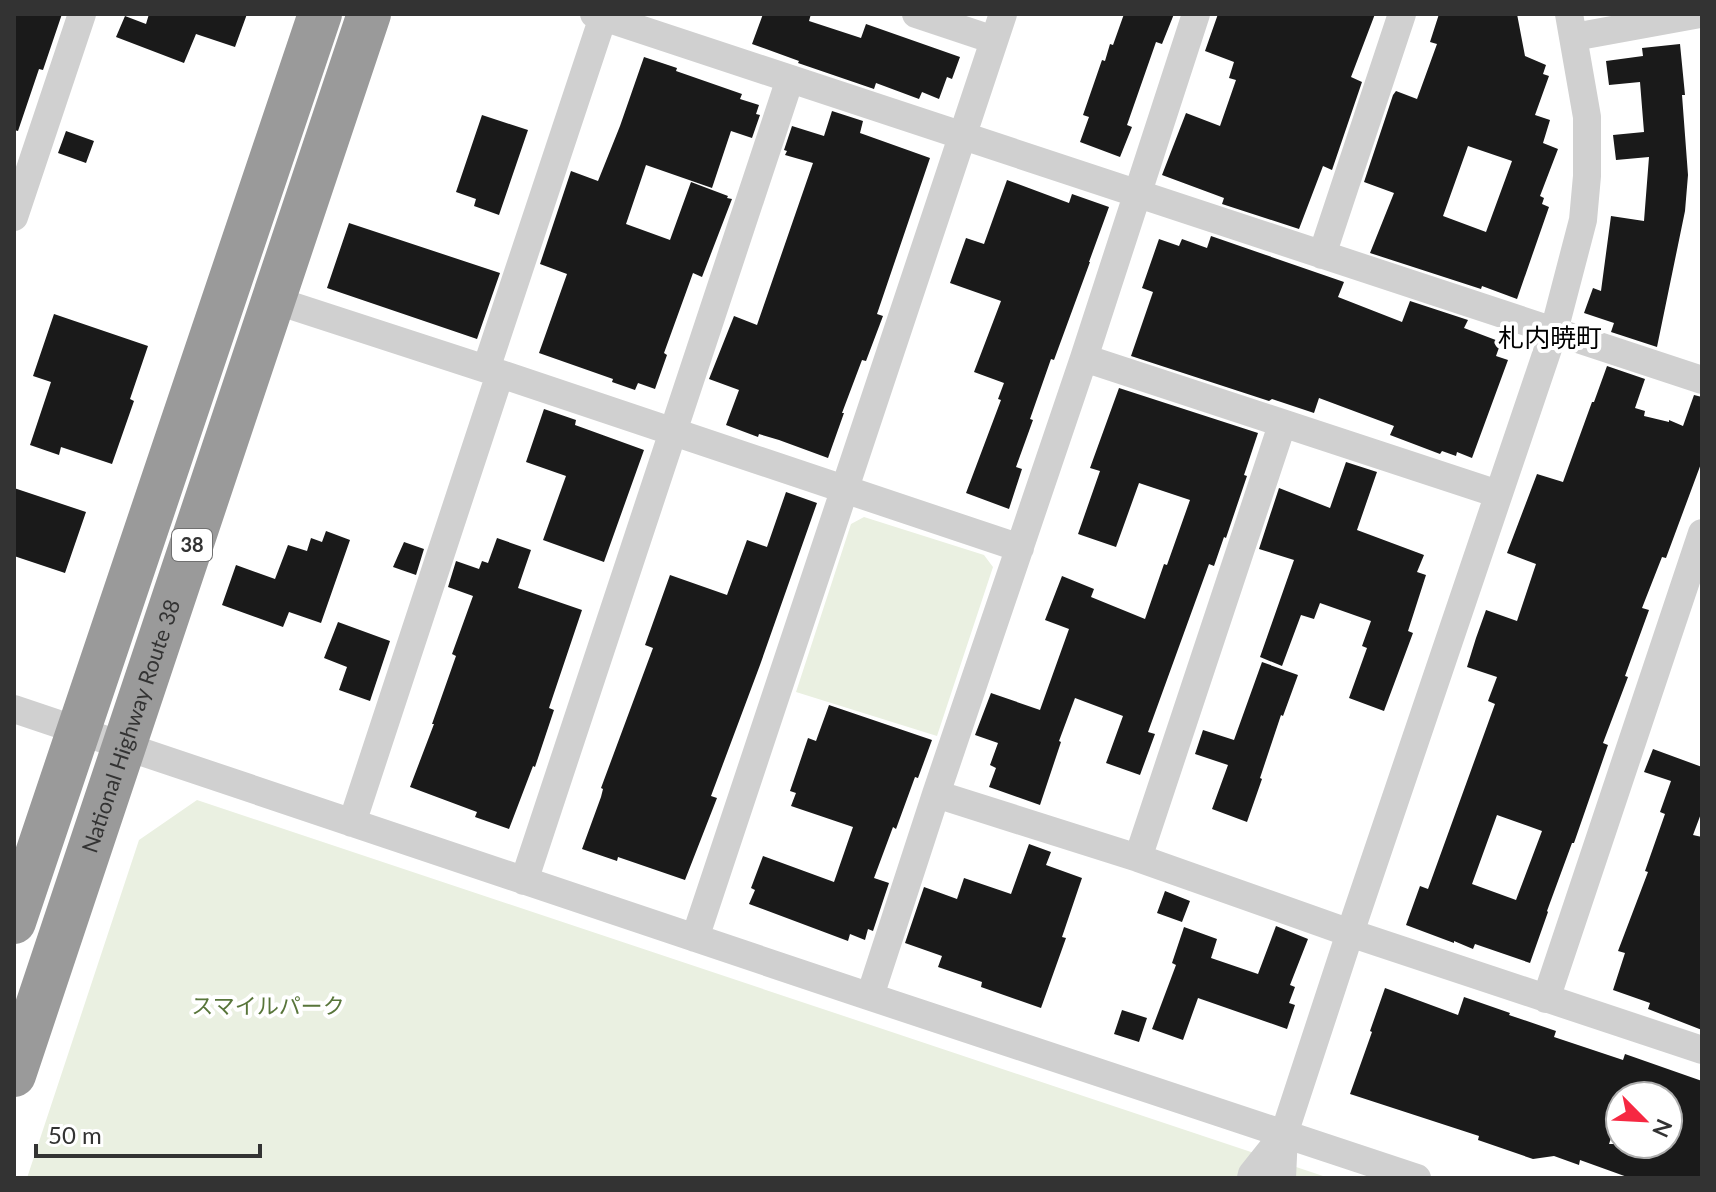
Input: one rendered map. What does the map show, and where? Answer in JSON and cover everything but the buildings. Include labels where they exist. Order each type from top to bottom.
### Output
[{"type":"highway","name":"38","points":[[14,922],[320,14]]},
{"type":"highway","name":"National Highway Route 38","points":[[14,1075],[369,14]]},
{"type":"street","points":[[14,217],[82,14]]},
{"type":"street","points":[[695,938],[999,27],[916,14]]},
{"type":"street","points":[[870,996],[1196,14]]},
{"type":"street","points":[[1322,255],[1402,14]]},
{"type":"street","points":[[1282,1178],[1284,1134],[1554,331],[1583,220],[1587,117],[1572,26],[1700,14]]},
{"type":"street","points":[[352,823],[493,371],[609,17],[1702,380]]},
{"type":"street","points":[[524,881],[790,79]]},
{"type":"street","points":[[274,300],[1020,548]]},
{"type":"street","points":[[1084,358],[1498,494]]},
{"type":"street","points":[[1138,858],[1282,425]]},
{"type":"street","points":[[1546,999],[1702,533]]},
{"type":"street","points":[[14,709],[1417,1178]]},
{"type":"street","points":[[936,794],[1138,858],[1350,933],[1702,1050]]},
{"type":"street","points":[[1251,1178],[1284,1134]]},
{"type":"green space","points":[[864,517],[984,555],[993,567],[937,736],[796,692],[851,524]]},
{"type":"green space","name":"スマイルパーク","points":[[197,800],[1329,1178],[27,1178],[139,840]]},
{"type":"district","name":"札内暁町","points":[[1550,338]]}]
